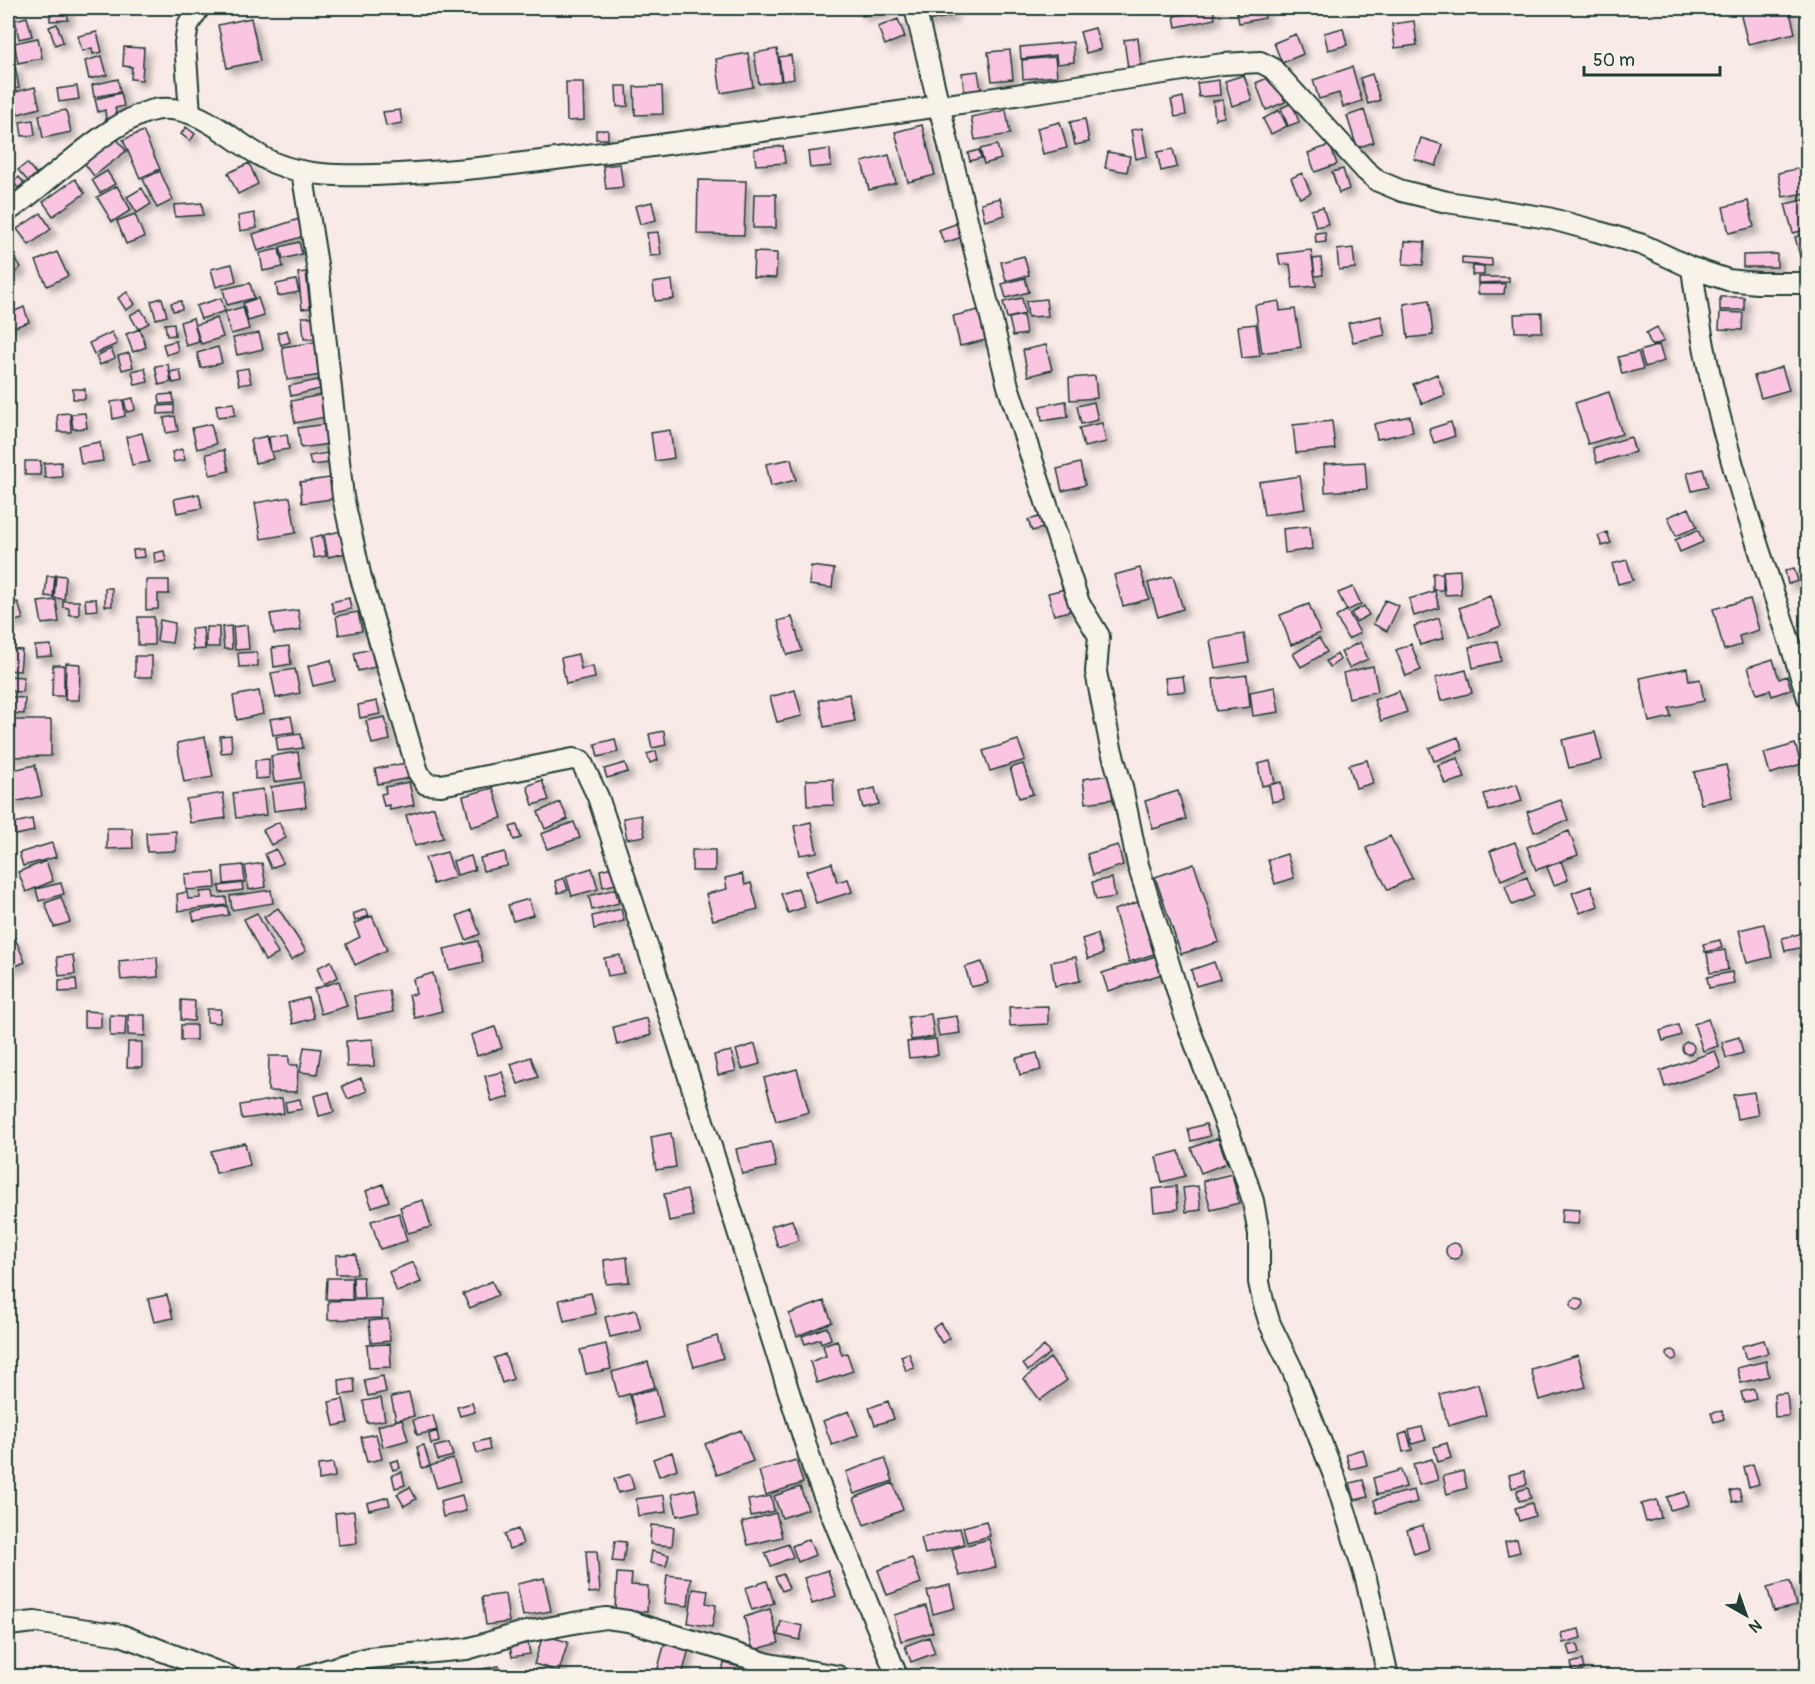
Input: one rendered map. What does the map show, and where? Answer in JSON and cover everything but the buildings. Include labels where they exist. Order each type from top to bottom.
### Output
[{"type":"street","points":[[190,113],[185,43],[188,25],[199,8]]},
{"type":"street","points":[[915,8],[1008,386],[1079,603],[1099,636],[1096,672],[1138,865],[1188,1025],[1247,1182],[1259,1234],[1259,1282],[1263,1301],[1270,1324],[1293,1371],[1335,1478],[1366,1579],[1388,1677]]},
{"type":"street","points":[[8,211],[108,132],[141,114],[159,109],[174,109],[190,113],[275,163],[302,171],[336,175],[375,175],[535,162],[940,107],[1223,64],[1260,62],[1272,68],[1365,170],[1389,187],[1447,202],[1548,219],[1587,229],[1643,245],[1692,268],[1728,280],[1757,283],[1808,283]]},
{"type":"street","points":[[302,171],[318,271],[343,497],[361,578],[418,772],[426,784],[441,785],[573,759],[581,761],[598,797],[648,948],[814,1471],[897,1677]]},
{"type":"street","points":[[1692,268],[1700,327],[1733,467],[1808,698]]},
{"type":"street","points":[[306,1677],[368,1658],[467,1649],[521,1634],[606,1618],[639,1624],[769,1664],[838,1677]]},
{"type":"street","points":[[8,1625],[35,1622],[121,1635],[228,1677]]}]
